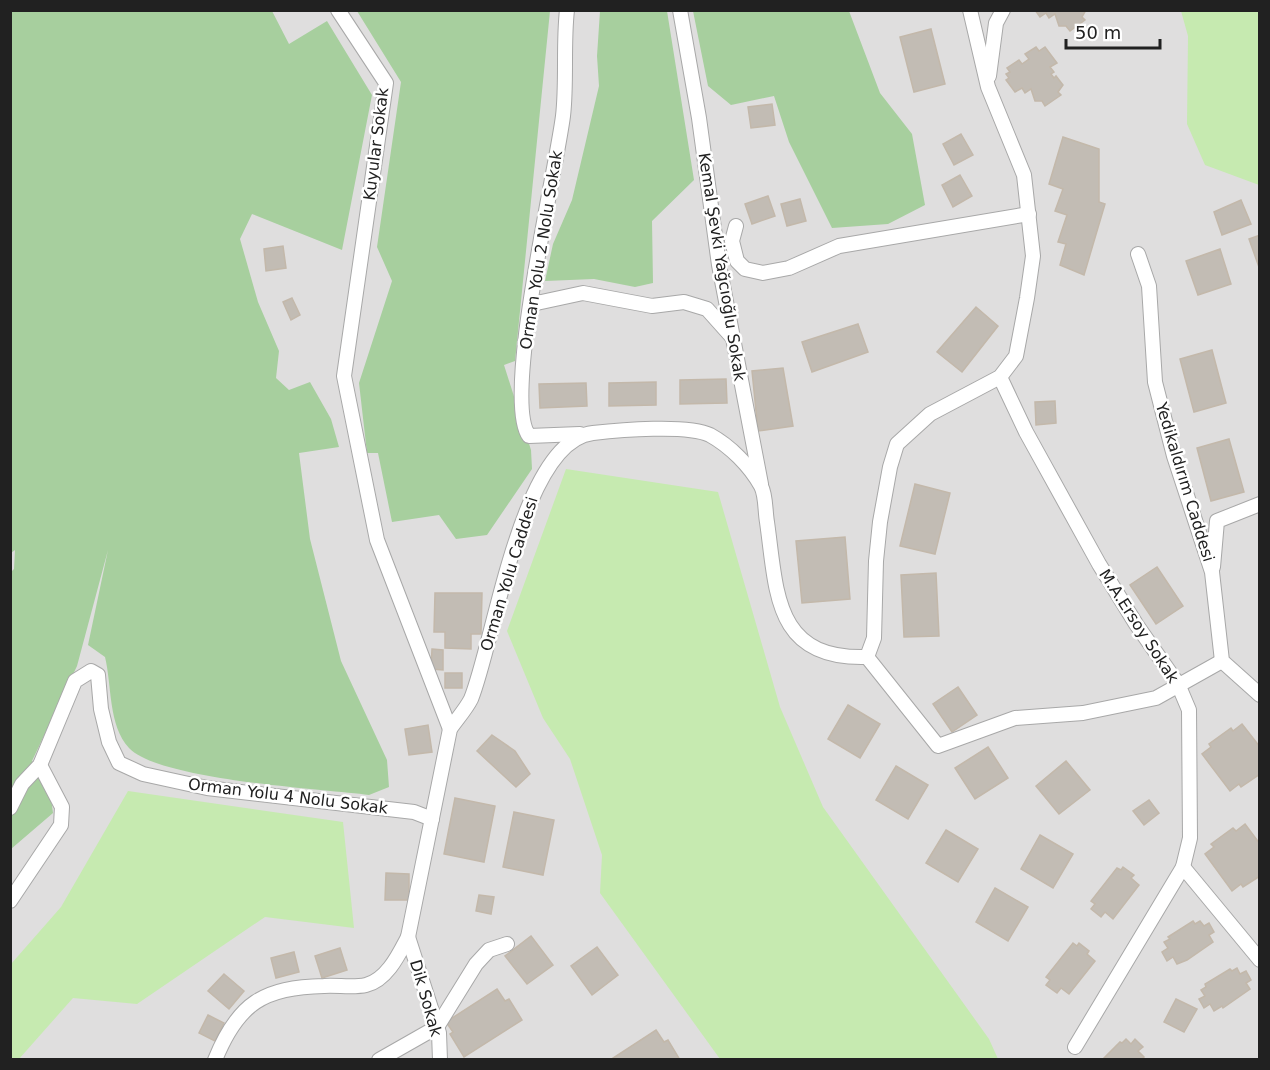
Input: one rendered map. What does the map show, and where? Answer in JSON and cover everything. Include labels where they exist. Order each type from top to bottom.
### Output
[{"type":"street","name":"Kuyular Sokak","points":[[338,10],[386,83],[344,376],[377,540],[450,729]]},
{"type":"street","name":"Orman Yolu 2 Nolu Sokak","points":[[567,10],[563,114],[521,383],[523,428],[529,436],[537,438],[580,434]]},
{"type":"street","name":"Kemal Şevki Yağcıoğlu Sokak","points":[[680,10],[699,118],[719,265],[735,341],[743,400],[762,488]]},
{"type":"street","points":[[867,657],[874,638],[876,561],[880,522],[890,467],[897,444],[930,414],[1000,377],[1016,356],[1027,298],[1033,256],[1024,175],[988,87],[970,10]]},
{"type":"street","points":[[988,87],[996,23],[1003,10]]},
{"type":"street","points":[[735,226],[732,241],[737,261],[745,269],[763,273],[789,268],[839,246],[1029,214]]},
{"type":"street","name":"Yedikaldırım Caddesi","points":[[1138,254],[1149,286],[1155,382],[1174,456],[1212,572],[1222,661]]},
{"type":"street","points":[[532,304],[583,293],[652,306],[684,302],[707,309],[735,341]]},
{"type":"street","name":"M.A.Ersoy Sokak","points":[[1000,377],[1026,432],[1099,564],[1136,624],[1178,684],[1189,710],[1190,838],[1183,867],[1075,1047]]},
{"type":"street","points":[[580,434],[617,430],[664,430],[709,434],[734,452],[762,488],[778,599],[790,626],[801,640],[814,648],[831,654],[867,657],[938,746],[1016,718],[1083,713],[1156,698],[1222,661],[1260,694]]},
{"type":"street","name":"Orman Yolu Caddesi","points":[[450,729],[470,700],[527,506],[550,462],[580,434]]},
{"type":"street","points":[[1212,572],[1217,521],[1260,504]]},
{"type":"street","name":"Orman Yolu 4 Nolu Sokak","points":[[40,765],[75,681],[91,671],[98,675],[101,710],[109,741],[119,763],[143,774],[207,788],[414,812],[432,819]]},
{"type":"street","points":[[215,1059],[220,1046],[246,1008],[272,992],[298,986],[368,985],[394,965],[408,938],[450,729]]},
{"type":"street","points":[[10,791],[21,775],[40,765]]},
{"type":"street","points":[[10,808],[22,784],[40,765]]},
{"type":"street","points":[[10,901],[60,825],[62,807],[40,765]]},
{"type":"street","points":[[1183,867],[1260,960]]},
{"type":"street","name":"Dik Sokak","points":[[408,938],[437,1027],[440,1059]]},
{"type":"street","points":[[379,1059],[437,1027],[476,964],[489,950],[507,944]]},
{"type":"shaded area","points":[[11,11],[1259,11],[1259,1059],[11,1059]]},
{"type":"green space","points":[[11,11],[272,11],[289,44],[327,21],[372,95],[342,250],[252,214],[240,239],[258,302],[279,351],[276,378],[289,390],[310,382],[331,419],[339,447],[299,453],[310,539],[341,661],[387,760],[389,787],[369,795],[242,781],[172,768],[146,759],[129,748],[122,739],[114,717],[105,657],[88,645],[108,550],[77,666],[32,761],[51,798],[53,813],[11,849],[10,573],[14,569],[15,550],[11,553]]},
{"type":"green space","points":[[357,11],[550,11],[515,361],[504,365],[531,450],[532,469],[487,535],[456,539],[439,515],[392,522],[378,453],[367,453],[359,383],[392,281],[377,247],[401,82]]},
{"type":"green space","points":[[600,11],[667,11],[694,180],[652,221],[653,283],[635,287],[594,279],[545,281],[553,244],[572,200],[599,86],[597,56]]},
{"type":"green space","points":[[693,11],[849,11],[880,93],[912,134],[925,205],[888,224],[832,228],[789,142],[774,96],[731,105],[708,86]]},
{"type":"green space","points":[[1181,11],[1259,11],[1259,185],[1205,165],[1187,124],[1188,36]]},
{"type":"green space","points":[[566,469],[718,492],[780,707],[823,807],[989,1039],[998,1059],[720,1059],[600,893],[602,855],[570,759],[543,718],[507,631]]},
{"type":"green space","points":[[128,791],[343,822],[354,928],[265,917],[137,1004],[73,998],[19,1059],[11,1059],[11,964],[61,907]]},
{"type":"building","points":[[1035,10],[1086,10],[1082,17],[1085,20],[1070,31],[1066,26],[1059,26],[1055,14],[1049,18],[1046,13],[1040,17]]},
{"type":"building","points":[[931,29],[945,84],[914,92],[900,37]]},
{"type":"building","points":[[1036,47],[1039,51],[1045,47],[1057,63],[1050,67],[1054,72],[1051,74],[1054,78],[1056,76],[1063,85],[1058,92],[1061,95],[1045,106],[1042,101],[1035,101],[1031,89],[1025,93],[1022,88],[1015,92],[1006,80],[1009,78],[1006,74],[1010,72],[1007,68],[1019,60],[1022,64],[1029,59],[1025,54]]},
{"type":"building","points":[[772,104],[775,125],[751,128],[748,107]]},
{"type":"building","points":[[961,134],[973,155],[954,165],[943,144]]},
{"type":"building","points":[[1063,137],[1099,149],[1099,202],[1105,204],[1084,275],[1060,265],[1066,244],[1058,242],[1067,215],[1055,211],[1063,189],[1049,184]]},
{"type":"building","points":[[960,175],[972,196],[953,207],[942,185]]},
{"type":"building","points":[[768,196],[775,216],[752,224],[745,204]]},
{"type":"building","points":[[800,199],[806,221],[787,226],[781,204]]},
{"type":"building","points":[[1241,200],[1251,224],[1222,235],[1214,212]]},
{"type":"building","points":[[1260,235],[1260,270],[1249,239]]},
{"type":"building","points":[[283,246],[286,268],[266,271],[264,249]]},
{"type":"building","points":[[1220,249],[1231,284],[1198,295],[1186,261]]},
{"type":"building","points":[[292,298],[300,315],[291,320],[283,302]]},
{"type":"building","points":[[976,307],[998,326],[962,372],[937,352]]},
{"type":"building","points":[[858,324],[868,352],[812,372],[802,342]]},
{"type":"building","points":[[1212,350],[1226,403],[1194,412],[1180,359]]},
{"type":"building","points":[[783,368],[793,426],[758,431],[752,371]]},
{"type":"building","points":[[726,379],[727,403],[680,404],[680,380]]},
{"type":"building","points":[[656,382],[656,405],[609,406],[609,383]]},
{"type":"building","points":[[586,383],[587,406],[540,408],[539,384]]},
{"type":"building","points":[[1055,401],[1056,423],[1036,425],[1035,402]]},
{"type":"building","points":[[1229,439],[1244,492],[1211,501],[1197,448]]},
{"type":"building","points":[[915,484],[950,493],[935,554],[900,546]]},
{"type":"building","points":[[845,537],[850,599],[802,603],[796,541]]},
{"type":"building","points":[[1157,567],[1183,606],[1156,624],[1130,585]]},
{"type":"building","points":[[936,573],[939,636],[904,637],[901,575]]},
{"type":"building","points":[[435,593],[482,593],[481,634],[471,634],[471,649],[445,648],[445,632],[434,632]]},
{"type":"building","points":[[432,649],[443,650],[443,670],[431,669]]},
{"type":"building","points":[[445,673],[462,673],[462,688],[445,688]]},
{"type":"building","points":[[958,687],[977,715],[952,732],[933,704]]},
{"type":"building","points":[[848,705],[880,724],[860,758],[828,739]]},
{"type":"building","points":[[1242,724],[1260,747],[1260,774],[1241,787],[1239,784],[1230,791],[1202,754],[1211,747],[1209,744],[1231,728],[1233,731]]},
{"type":"building","points":[[428,725],[432,752],[409,755],[405,729]]},
{"type":"building","points":[[492,735],[515,751],[530,774],[516,787],[477,751]]},
{"type":"building","points":[[988,747],[1008,778],[975,799],[955,768]]},
{"type":"building","points":[[1066,761],[1090,790],[1059,814],[1036,786]]},
{"type":"building","points":[[896,766],[928,785],[908,819],[876,800]]},
{"type":"building","points":[[455,798],[495,806],[484,862],[444,854]]},
{"type":"building","points":[[1149,800],[1159,813],[1144,825],[1133,811]]},
{"type":"building","points":[[514,812],[554,820],[543,875],[503,867]]},
{"type":"building","points":[[1245,824],[1260,844],[1260,876],[1243,887],[1241,884],[1232,891],[1205,854],[1214,847],[1211,844],[1233,828],[1236,831]]},
{"type":"building","points":[[946,830],[978,849],[958,882],[926,863]]},
{"type":"building","points":[[1040,835],[1073,854],[1053,888],[1021,869]]},
{"type":"building","points":[[1123,867],[1134,875],[1131,878],[1139,885],[1113,919],[1105,912],[1101,917],[1091,909],[1095,904],[1091,901],[1117,868],[1121,870]]},
{"type":"building","points":[[386,873],[409,874],[409,900],[385,900]]},
{"type":"building","points":[[995,888],[1028,907],[1008,941],[976,922]]},
{"type":"building","points":[[479,895],[494,897],[491,914],[476,911]]},
{"type":"building","points":[[1193,921],[1195,924],[1200,921],[1204,926],[1209,923],[1214,932],[1209,935],[1213,942],[1187,960],[1177,964],[1173,957],[1167,961],[1162,952],[1168,948],[1164,942]]},
{"type":"building","points":[[531,936],[553,965],[527,984],[505,956]]},
{"type":"building","points":[[1073,943],[1077,946],[1079,943],[1089,951],[1087,954],[1095,961],[1069,994],[1061,988],[1057,993],[1046,985],[1050,980],[1046,977]]},
{"type":"building","points":[[597,947],[618,975],[592,995],[571,966]]},
{"type":"building","points":[[340,948],[347,970],[322,978],[315,956]]},
{"type":"building","points":[[294,952],[299,972],[276,978],[271,958]]},
{"type":"building","points":[[1237,968],[1240,974],[1246,971],[1251,980],[1246,983],[1250,989],[1223,1008],[1222,1006],[1214,1011],[1210,1004],[1204,1008],[1199,999],[1205,996],[1201,990],[1206,987],[1205,984],[1230,969],[1232,971]]},
{"type":"building","points":[[224,974],[244,991],[229,1009],[208,991]]},
{"type":"building","points":[[497,989],[505,1001],[509,999],[522,1020],[464,1057],[450,1034],[453,1032],[446,1022]]},
{"type":"building","points":[[1176,999],[1197,1009],[1184,1032],[1164,1022]]},
{"type":"building","points":[[208,1015],[224,1023],[215,1041],[199,1033]]},
{"type":"building","points":[[656,1030],[664,1042],[668,1040],[680,1060],[610,1060]]},
{"type":"building","points":[[1126,1039],[1131,1044],[1135,1039],[1143,1047],[1138,1051],[1144,1057],[1141,1060],[1102,1060],[1120,1042]]}]
